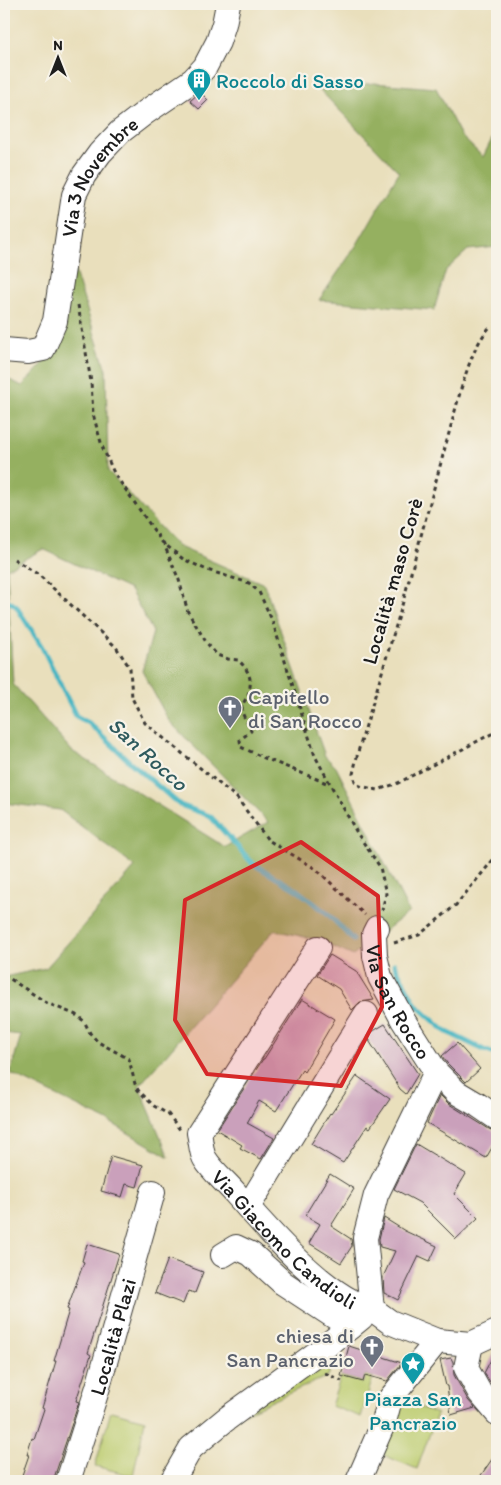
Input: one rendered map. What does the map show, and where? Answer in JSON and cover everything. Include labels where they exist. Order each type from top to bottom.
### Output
[{"type":"street","name":"Via 3 Novembre","points":[[4,350],[28,352],[43,349],[55,321],[74,195],[84,175],[100,153],[120,132],[193,80],[205,66],[218,42],[228,4]]},
{"type":"street","name":"Via San Rocco","points":[[376,939],[380,977],[436,1072],[456,1092],[497,1118]]},
{"type":"street","points":[[204,1158],[199,1133],[318,948]]},
{"type":"street","points":[[248,1207],[366,1014]]},
{"type":"street","points":[[172,1481],[191,1448],[372,1309],[365,1238],[376,1195],[436,1072]]},
{"type":"street","name":"Via Giacomo Candioli","points":[[204,1158],[289,1250],[343,1297],[358,1305],[372,1309],[390,1322],[437,1341],[471,1344]]},
{"type":"street","name":"Località Plazi","points":[[68,1481],[98,1387],[153,1192]]},
{"type":"street","points":[[223,1255],[236,1248],[251,1254],[284,1283],[350,1327]]},
{"type":"street","points":[[497,1332],[471,1344],[466,1368],[480,1393],[497,1414]]},
{"type":"street","points":[[358,1481],[384,1422],[390,1399],[437,1341]]},
{"type":"path","points":[[78,299],[91,382],[93,414],[102,446],[114,473],[162,542],[179,580],[188,612],[206,642],[217,655],[238,660],[247,668],[250,677],[249,691],[242,709],[250,724],[251,731],[240,740],[241,747],[331,784]]},
{"type":"path","name":"Località maso Corè","points":[[489,328],[473,352],[461,389],[403,600],[358,752],[353,774],[355,782],[360,786],[378,790],[398,783],[497,731]]},
{"type":"path","points":[[162,542],[183,558],[208,570],[248,583],[259,592],[272,620],[315,756],[357,833],[380,867],[386,894],[376,939]]},
{"type":"path","points":[[14,559],[38,575],[116,647],[130,668],[132,698],[145,723],[236,798],[268,840],[316,869],[362,912],[376,939]]},
{"type":"path","points":[[376,939],[404,939],[419,935],[456,905],[497,855]]},
{"type":"path","points":[[4,975],[47,1002],[76,1015],[84,1021],[90,1033],[98,1042],[129,1059],[138,1090],[154,1106],[168,1114],[204,1158]]},
{"type":"path","points":[[325,1374],[342,1381]]},
{"type":"highlighted area","points":[[301,842],[378,896],[382,1007],[341,1086],[207,1074],[175,1020],[185,900]]},
{"type":"green space","points":[[374,83],[436,88],[461,136],[483,157],[497,129],[497,247],[468,250],[446,270],[434,310],[319,300],[356,246],[399,172],[319,89]]},
{"type":"green space","points":[[69,253],[106,370],[108,471],[177,546],[264,584],[325,756],[336,767],[409,912],[353,956],[318,940],[274,930],[139,1086],[169,1157],[108,1121],[10,1073],[21,1035],[4,1033],[4,977],[46,968],[135,867],[60,810],[4,803],[4,377],[22,386],[42,365]],"holes":[[[43,549],[130,590],[153,632],[142,671],[169,721],[268,822],[225,847],[72,751],[13,684],[7,569]]]},
{"type":"green space","points":[[343,1340],[328,1376],[245,1413]]},
{"type":"green space","points":[[365,1375],[373,1377],[361,1417],[331,1406],[341,1376],[363,1382]]},
{"type":"green space","points":[[397,1398],[437,1414],[417,1469],[376,1452]]},
{"type":"green space","points":[[111,1411],[145,1420],[133,1476],[95,1466]]},
{"type":"building","name":"Roccolo di Sasso","points":[[200,92],[208,100],[199,109],[190,101]]},
{"type":"building","points":[[330,955],[356,971],[374,1000],[360,1002],[352,1010],[339,989],[317,975]]},
{"type":"building","points":[[302,999],[335,1019],[304,1072],[302,1070],[276,1111],[259,1101],[247,1123],[274,1138],[261,1159],[240,1148],[242,1145],[217,1130]]},
{"type":"building","points":[[385,1024],[418,1074],[406,1094],[400,1089],[368,1039],[371,1041],[368,1037],[370,1033]]},
{"type":"building","points":[[457,1043],[480,1069],[466,1082],[442,1056]]},
{"type":"building","points":[[357,1076],[390,1099],[370,1128],[367,1126],[343,1163],[311,1144],[330,1113]]},
{"type":"building","points":[[440,1095],[449,1104],[497,1132],[497,1139],[486,1158],[427,1123]]},
{"type":"building","points":[[416,1144],[466,1174],[454,1194],[478,1218],[456,1239],[420,1203],[394,1189]]},
{"type":"building","points":[[111,1156],[143,1165],[137,1187],[126,1184],[122,1197],[101,1191]]},
{"type":"building","points":[[330,1174],[354,1189],[331,1226],[351,1239],[352,1246],[341,1263],[309,1243],[320,1224],[305,1215]]},
{"type":"building","points":[[384,1218],[405,1231],[437,1246],[430,1261],[419,1256],[398,1300],[384,1293],[383,1277],[395,1251],[380,1247],[379,1239]]},
{"type":"building","points":[[87,1244],[119,1254],[88,1353],[91,1355],[76,1401],[79,1402],[53,1481],[32,1481],[21,1478],[29,1455],[27,1455],[32,1438],[34,1439],[44,1409],[42,1408],[69,1310],[67,1309],[84,1262],[82,1261]]},
{"type":"building","points":[[168,1259],[203,1272],[195,1293],[188,1291],[183,1304],[155,1293]]},
{"type":"building","name":"chiesa di San Pancrazio","points":[[349,1346],[402,1363],[387,1381],[365,1375],[363,1382],[341,1376]]},
{"type":"building","points":[[497,1348],[497,1392],[484,1373]]},
{"type":"building","points":[[451,1358],[454,1375],[468,1400],[475,1408],[451,1415],[447,1386],[440,1360]]},
{"type":"building","points":[[497,1452],[497,1481],[477,1481]]},
{"type":"waterway","name":"San Rocco","points":[[4,598],[16,606],[42,647],[76,716],[89,723],[130,762],[180,805],[210,816],[253,864],[297,890],[328,914],[353,940]]},
{"type":"waterway","name":"San Rocco","points":[[394,964],[416,1005],[445,1031],[497,1055]]},
{"type":"place","name":"Roccolo di Sasso","points":[[199,101]]},
{"type":"place","name":"Capitello di San Rocco","points":[[230,729]]},
{"type":"place","name":"chiesa di San Pancrazio","points":[[372,1368]]},
{"type":"place","name":"Piazza San Pancrazio","points":[[413,1385]]}]
